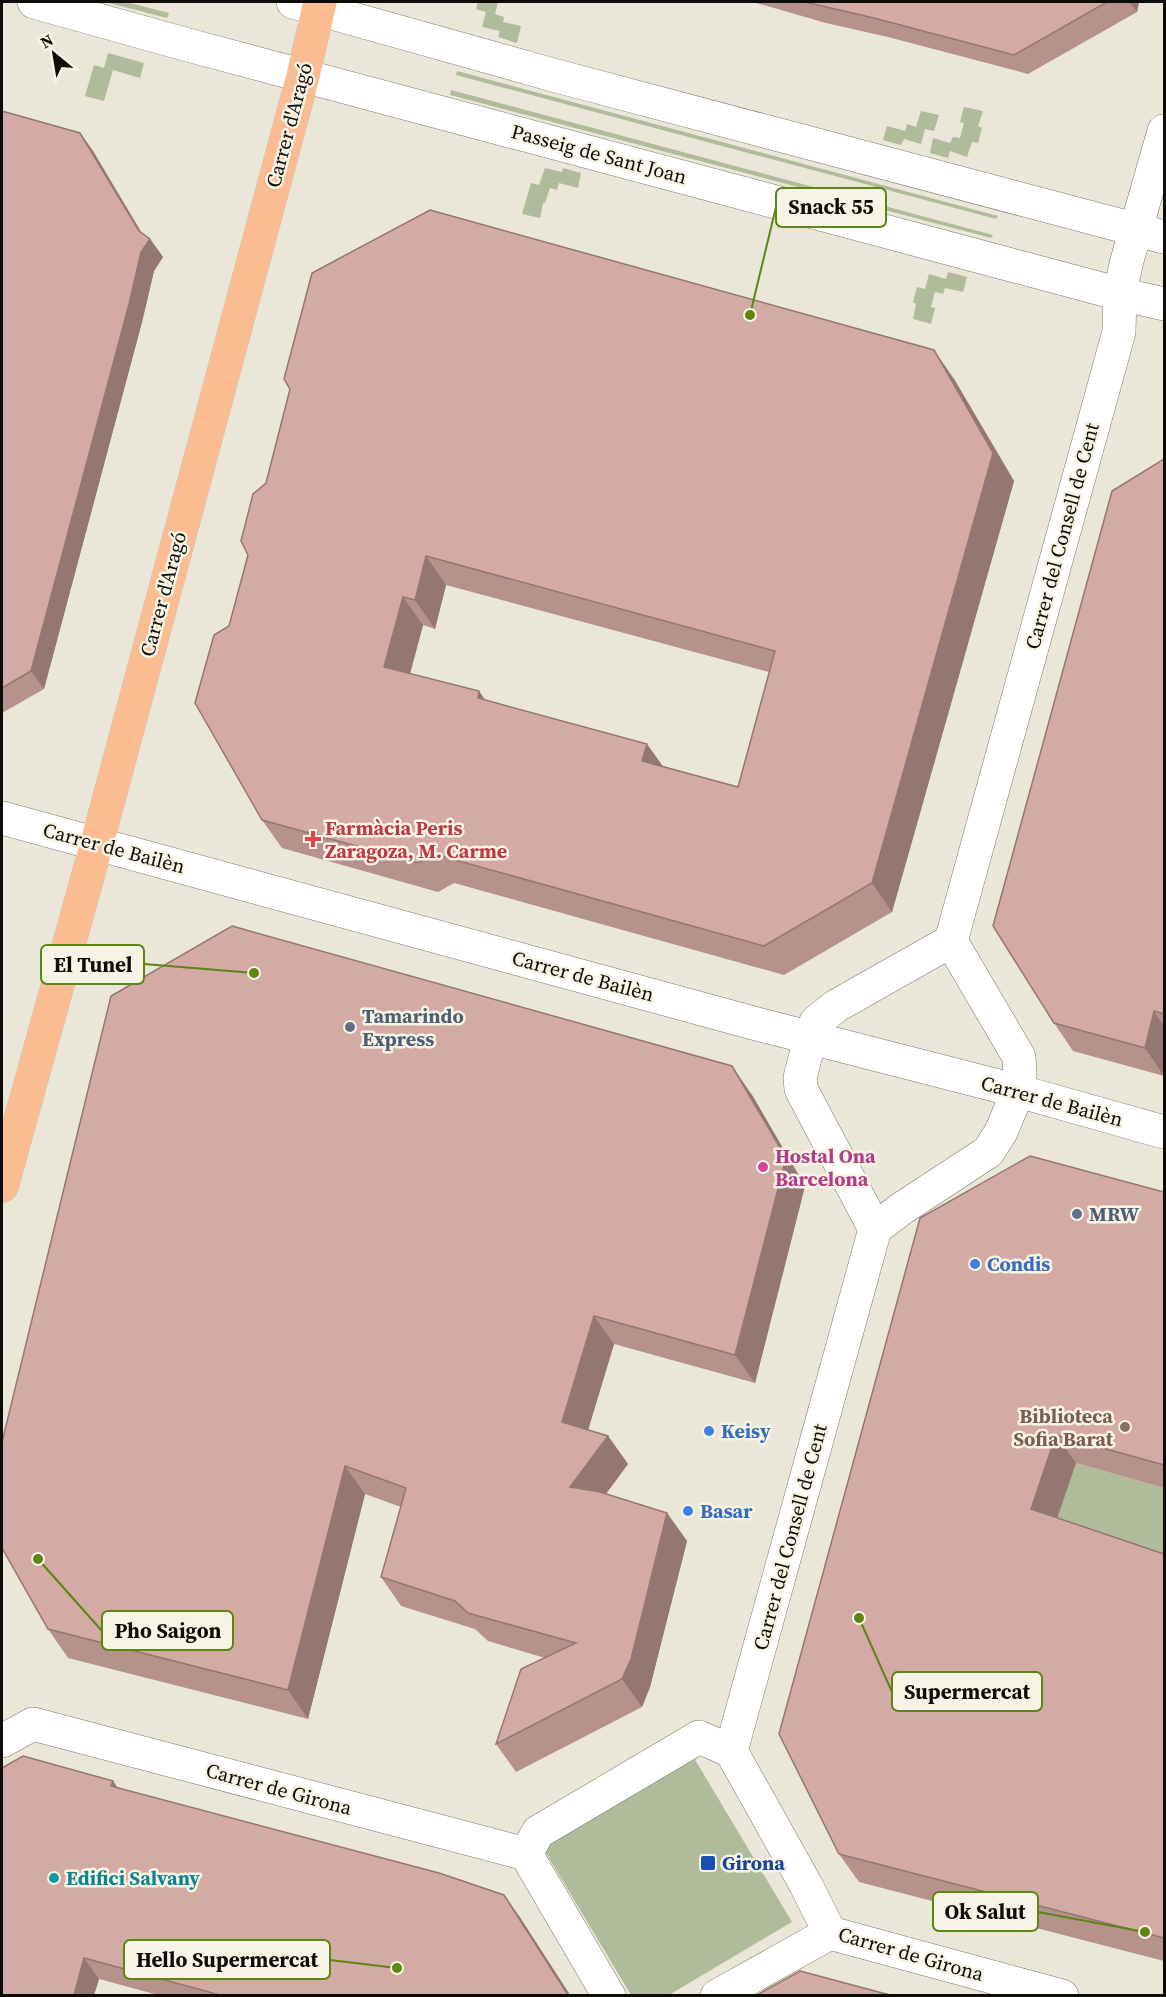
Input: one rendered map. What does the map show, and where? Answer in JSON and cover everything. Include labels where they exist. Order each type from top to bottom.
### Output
[{"type":"main road","name":"Carrer d'Aragó","points":[[2,1186],[97,843],[303,76],[310,4]]},
{"type":"street","name":"Passeig de Sant Joan","points":[[34,2],[303,76],[1164,304]]},
{"type":"street","points":[[310,4],[576,81],[1150,233]]},
{"type":"street","name":"Carrer del Consell de Cent","points":[[951,941],[1119,332],[1120,294],[1150,233],[1164,131]]},
{"type":"street","name":"Carrer de Bailèn","points":[[2,818],[1164,1132]]},
{"type":"street","points":[[951,941],[1019,1057],[1018,1091],[1001,1132],[988,1152],[901,1209],[875,1229],[801,1089],[800,1078],[810,1038],[816,1022],[836,1006],[951,941]]},
{"type":"street","name":"Carrer del Consell de Cent","points":[[731,1751],[875,1229]]},
{"type":"street","name":"Carrer de Girona","points":[[2,1741],[33,1724],[526,1854]]},
{"type":"street","points":[[609,1995],[526,1854],[538,1832],[699,1737],[731,1751]]},
{"type":"street","name":"Carrer de Girona","points":[[731,1751],[806,1885],[830,1933],[1062,1995]]},
{"type":"street","points":[[717,1995],[830,1933]]},
{"type":"green space","points":[[105,2],[126,2],[169,13],[167,18]]},
{"type":"green space","points":[[478,2],[498,2],[495,14],[504,17],[503,22],[521,26],[517,43],[498,37],[500,31],[482,27],[486,12],[476,9]]},
{"type":"green space","points":[[108,53],[144,63],[140,78],[113,70],[104,101],[85,96],[94,65],[104,68]]},
{"type":"green space","points":[[457,71],[998,216],[996,219],[456,75]]},
{"type":"green space","points":[[451,90],[993,235],[991,238],[450,95]]},
{"type":"green space","points":[[964,107],[983,111],[978,126],[982,128],[978,143],[972,142],[967,157],[950,151],[948,158],[930,153],[933,138],[950,143],[953,137],[960,138],[964,123],[960,122]]},
{"type":"green space","points":[[921,111],[939,115],[934,131],[925,129],[921,144],[904,139],[901,145],[883,140],[887,126],[905,131],[907,124],[916,127]]},
{"type":"green space","points":[[545,168],[562,172],[563,168],[581,173],[578,188],[559,183],[557,190],[550,188],[545,203],[543,203],[540,218],[522,214],[531,183],[539,185]]},
{"type":"green space","points":[[948,272],[967,277],[963,292],[945,288],[943,294],[935,292],[931,307],[935,308],[931,324],[913,319],[916,304],[913,302],[917,287],[925,289],[929,274],[946,279]]},
{"type":"green space","points":[[1076,1463],[1164,1488],[1164,1575],[1051,1537]]},
{"type":"green space","points":[[694,1758],[792,1922],[669,1995],[631,1995],[543,1848]]},
{"type":"building","points":[[805,2],[1107,2],[1014,55]]},
{"type":"building","points":[[2,111],[80,133],[139,231],[150,239],[141,252],[31,671],[2,688]]},
{"type":"building","points":[[430,210],[934,350],[993,453],[872,883],[764,946],[434,854],[418,863],[262,820],[195,703],[214,635],[229,626],[248,555],[241,541],[253,494],[266,483],[290,389],[284,379],[312,273]],"holes":[[[426,556],[775,651],[738,787],[642,761],[647,744],[478,698],[479,691],[384,667],[403,597],[415,600]]]},
{"type":"building","points":[[1164,459],[1164,1014],[1154,1011],[1145,1048],[1054,1023],[993,926],[1112,491]]},
{"type":"building","points":[[232,926],[732,1066],[786,1158],[735,1355],[594,1316],[562,1422],[608,1436],[570,1487],[600,1492],[667,1513],[631,1659],[622,1679],[496,1744],[521,1669],[576,1643],[468,1613],[455,1601],[381,1577],[406,1488],[345,1466],[288,1690],[48,1629],[2,1548],[2,1442],[111,996]]},
{"type":"building","points":[[1030,1156],[1164,1192],[1164,1465],[1056,1435],[1031,1509],[1164,1554],[1164,1938],[839,1854],[779,1734],[920,1218]]},
{"type":"building","points":[[23,1756],[113,1781],[111,1786],[439,1873],[504,1895],[568,1995],[220,1995],[84,1958],[74,1995],[2,1995],[2,1768]]},
{"type":"building","points":[[800,1971],[890,1995],[757,1995]]},
{"type":"place","name":"Snack 55","points":[[750,315]]},
{"type":"place","name":"Farmàcia Peris Zaragoza, M. Carme","points":[[313,839]]},
{"type":"place","name":"El Tunel","points":[[254,973]]},
{"type":"place","name":"Tamarindo Express","points":[[350,1027]]},
{"type":"place","name":"Hostal Ona Barcelona","points":[[763,1167]]},
{"type":"place","name":"MRW","points":[[1077,1214]]},
{"type":"place","name":"Condis","points":[[975,1264]]},
{"type":"place","name":"Biblioteca Sofia Barat","points":[[1125,1427]]},
{"type":"place","name":"Keisy","points":[[709,1431]]},
{"type":"place","name":"Basar","points":[[688,1511]]},
{"type":"place","name":"Pho Saigon","points":[[38,1559]]},
{"type":"place","name":"Supermercat","points":[[859,1618]]},
{"type":"place","name":"Girona","points":[[708,1863]]},
{"type":"place","name":"Edifici Salvany","points":[[54,1878]]},
{"type":"place","name":"Ok Salut","points":[[1145,1932]]},
{"type":"place","name":"Hello Supermercat","points":[[397,1968]]}]
